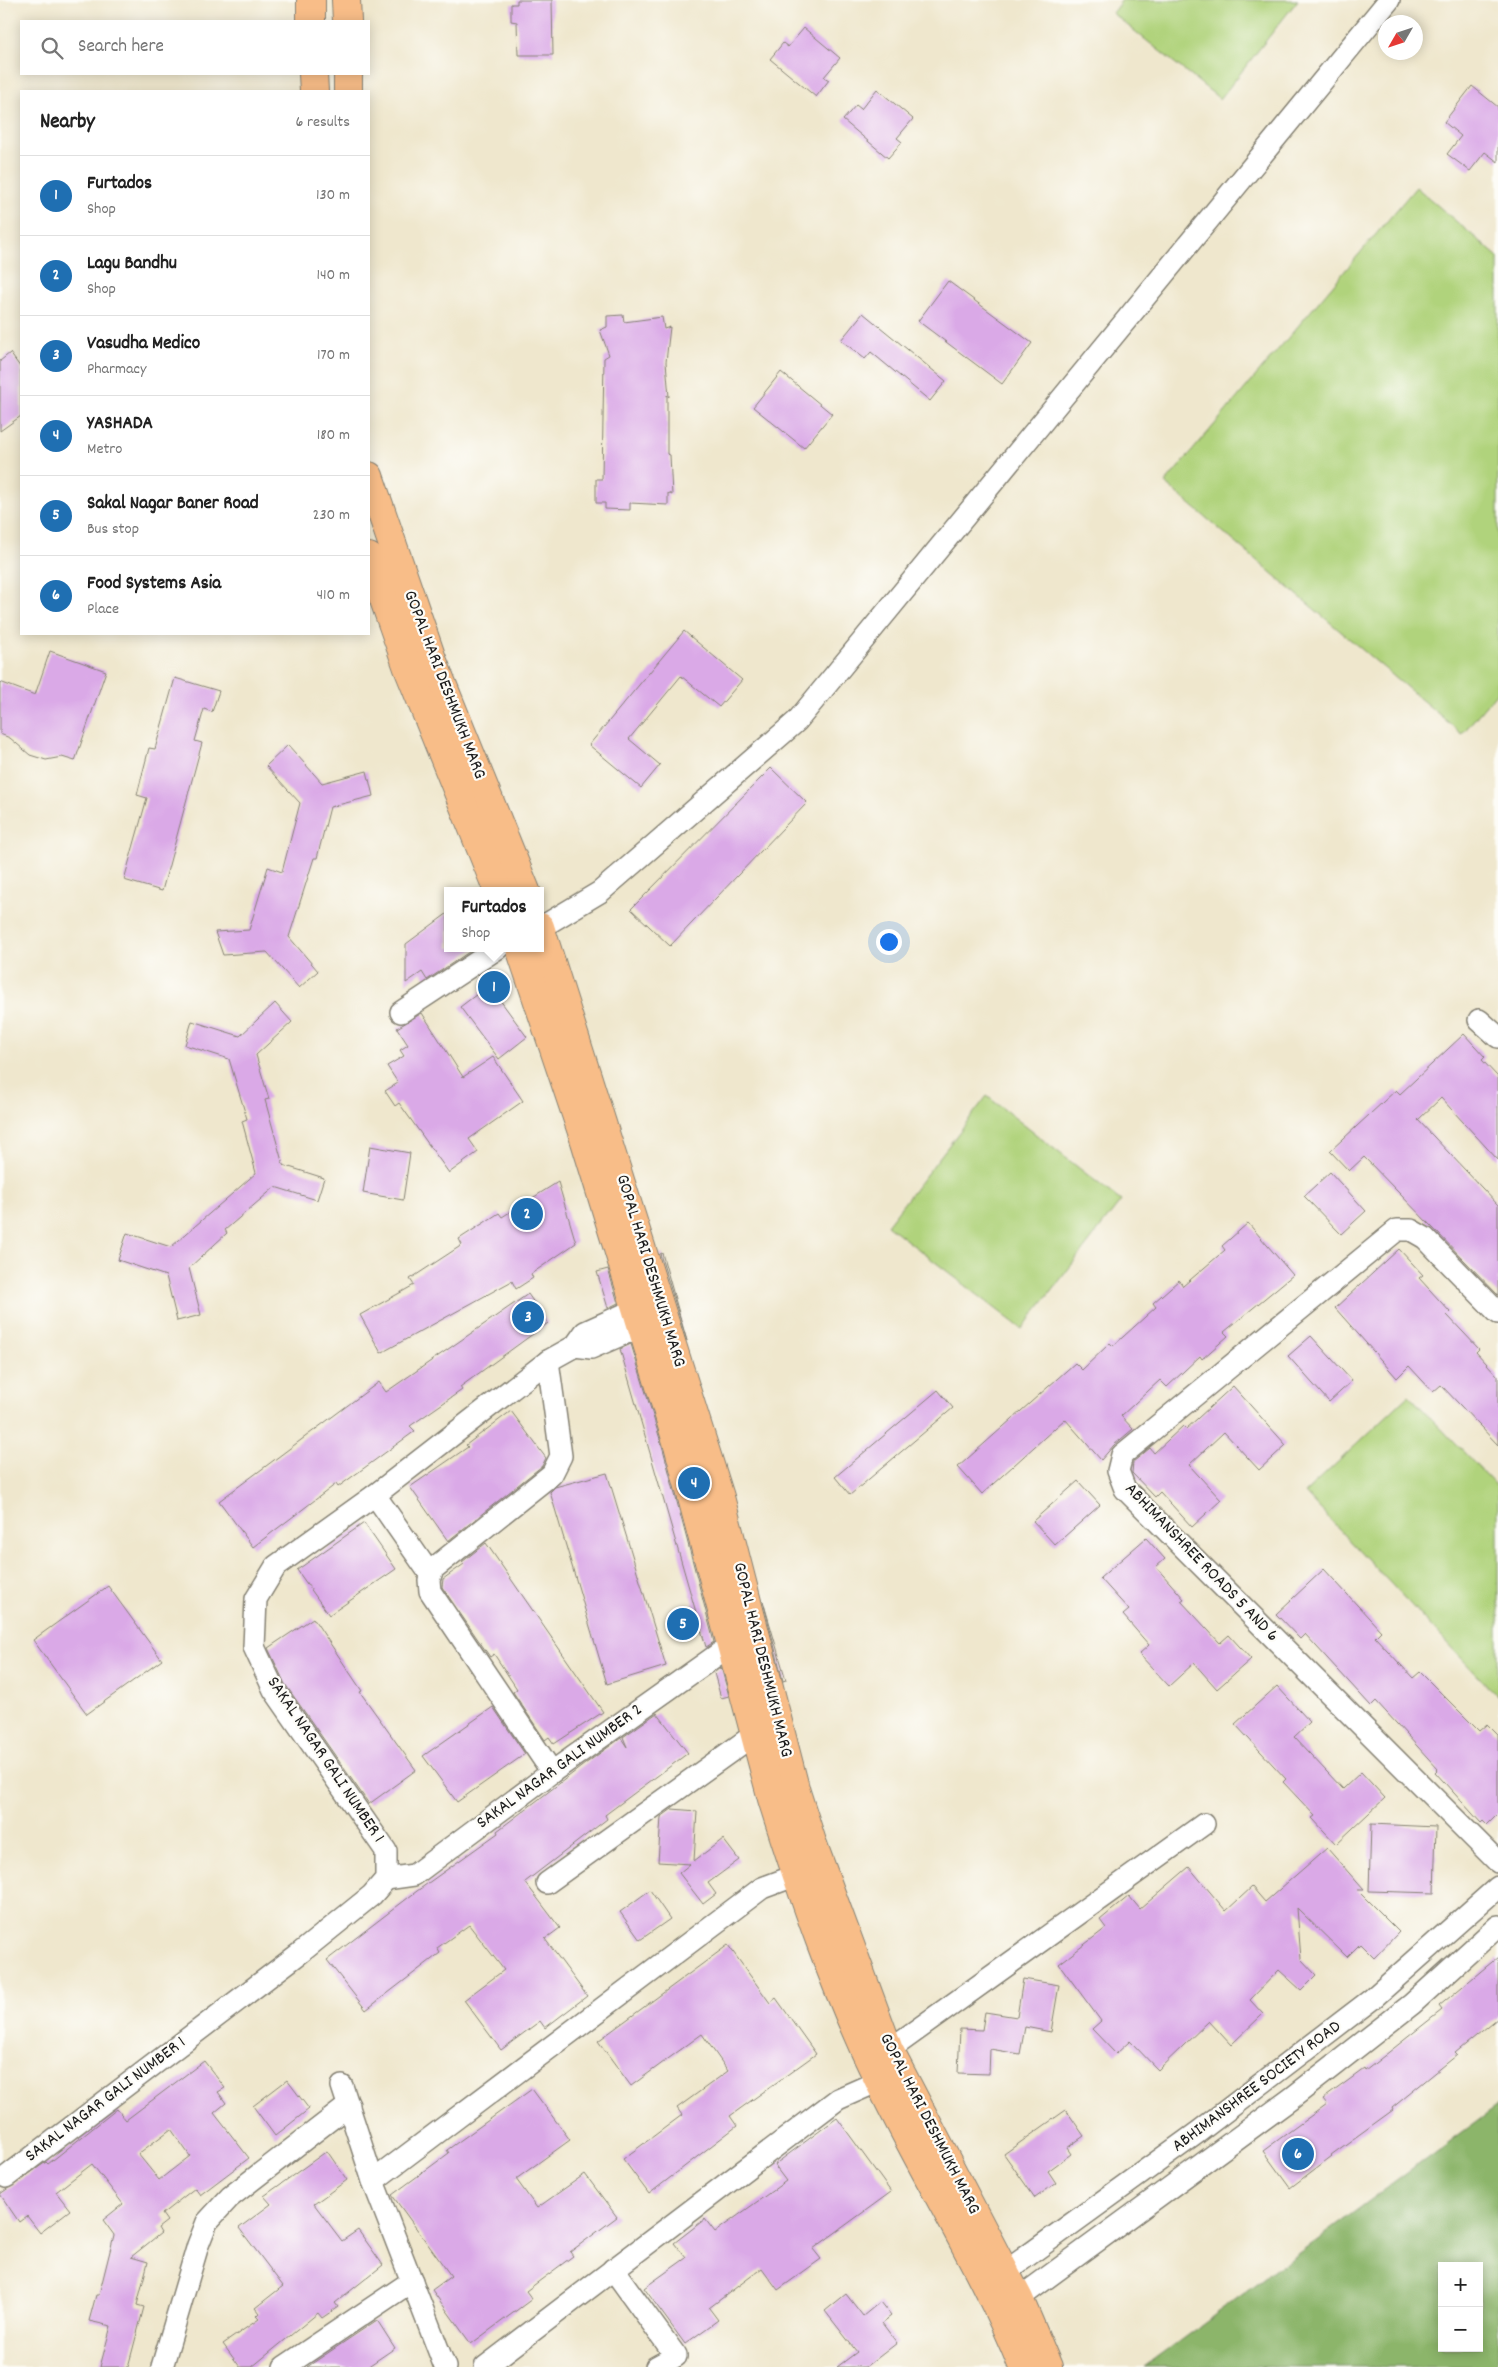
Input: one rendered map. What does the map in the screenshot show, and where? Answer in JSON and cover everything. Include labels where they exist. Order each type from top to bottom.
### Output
[{"type":"main road","points":[[311,0],[311,20]]},
{"type":"main road","points":[[346,0],[347,20]]},
{"type":"main road","points":[[313,75],[314,90]]},
{"type":"main road","points":[[348,75],[348,90]]},
{"type":"main road","name":"GOPAL HARI DESHMUKH MARG","points":[[370,479],[432,659],[524,887]]},
{"type":"main road","name":"GOPAL HARI DESHMUKH MARG","points":[[370,560],[408,668],[496,887]]},
{"type":"main road","name":"GOPAL HARI DESHMUKH MARG","points":[[544,941],[720,1497],[796,1792],[810,1874],[847,2008],[879,2081],[1009,2306],[1048,2367]]},
{"type":"main road","name":"GOPAL HARI DESHMUKH MARG","points":[[521,952],[588,1149],[678,1445],[772,1799],[810,1874],[995,2280]]},
{"type":"main road","name":"GOPAL HARI DESHMUKH MARG","points":[[1009,2306],[1023,2367]]},
{"type":"street","points":[[544,926],[600,892],[797,721],[1390,0]]},
{"type":"street","points":[[400,1012],[492,952]]},
{"type":"street","points":[[1479,1020],[1498,1037]]},
{"type":"street","name":"ABHIMANSHREE ROADS 5 AND 6","points":[[1498,1313],[1425,1238],[1411,1230],[1396,1230],[1122,1455],[1118,1471],[1125,1488],[1498,1862]]},
{"type":"street","name":"SAKAL NAGAR GALI NUMBER 1","points":[[6,2177],[300,1953],[372,1895],[386,1879],[386,1851],[274,1690],[254,1647],[256,1599],[276,1566],[375,1495],[548,1361],[575,1346],[591,1348],[639,1317]]},
{"type":"street","points":[[548,1361],[561,1456],[557,1466],[552,1474],[433,1569],[430,1574],[430,1591],[552,1772]]},
{"type":"street","points":[[375,1495],[430,1574]]},
{"type":"street","name":"SAKAL NAGAR GALI NUMBER 2","points":[[386,1879],[414,1875],[552,1772],[732,1645]]},
{"type":"street","points":[[547,1884],[755,1734]]},
{"type":"street","points":[[889,2050],[1204,1824]]},
{"type":"street","points":[[373,2181],[762,1888],[810,1874]]},
{"type":"street","name":"ABHIMANSHREE SOCIETY ROAD","points":[[995,2280],[1267,2081],[1372,1999],[1498,1887]]},
{"type":"street","name":"ABHIMANSHREE SOCIETY ROAD","points":[[1009,2306],[1292,2098],[1405,2010],[1498,1926]]},
{"type":"street","points":[[485,2367],[838,2100],[879,2081]]},
{"type":"street","points":[[162,2367],[198,2245],[207,2222],[230,2197],[345,2095],[373,2181],[445,2367]]},
{"type":"street","points":[[613,2269],[676,2356],[656,2367]]},
{"type":"street","points":[[284,2367],[412,2281]]},
{"type":"green space","points":[[1122,0],[1298,0],[1220,99],[1112,13]]},
{"type":"green space","points":[[1416,187],[1498,257],[1498,691],[1462,734],[1165,483]]},
{"type":"green space","points":[[987,1096],[1121,1201],[1022,1329],[887,1225]]},
{"type":"green space","points":[[1409,1395],[1498,1488],[1498,1697],[1305,1493]]},
{"type":"green space","points":[[1498,2106],[1498,2367],[1144,2367]]},
{"type":"building","points":[[517,0],[552,0],[553,55],[518,55],[517,22],[511,21],[511,4],[517,4]]},
{"type":"building","points":[[804,28],[840,58],[824,77],[829,80],[816,97],[770,59],[783,43],[788,47]]},
{"type":"building","points":[[1472,86],[1498,107],[1498,162],[1485,152],[1470,171],[1447,154],[1461,136],[1444,122]]},
{"type":"building","points":[[877,89],[913,119],[897,138],[902,142],[888,158],[843,120],[856,105],[861,109]]},
{"type":"building","points":[[948,281],[1032,343],[1002,384],[918,321]]},
{"type":"building","points":[[863,313],[946,381],[930,401],[871,352],[865,359],[841,340]]},
{"type":"building","points":[[623,315],[624,322],[662,317],[664,329],[670,327],[666,362],[669,397],[667,395],[667,454],[670,455],[672,495],[668,493],[668,505],[630,503],[630,510],[605,509],[605,503],[596,503],[596,479],[602,479],[604,358],[609,355],[600,330],[607,327],[607,316]]},
{"type":"building","points":[[10,353],[20,367],[20,417],[0,431],[0,361]]},
{"type":"building","points":[[781,372],[832,414],[804,448],[753,407]]},
{"type":"building","points":[[684,631],[742,680],[719,707],[681,676],[629,739],[660,765],[641,788],[589,745]]},
{"type":"building","points":[[50,651],[106,671],[75,761],[62,757],[46,760],[30,755],[10,738],[0,734],[0,682],[35,695]]},
{"type":"building","points":[[175,678],[219,691],[212,712],[204,709],[195,741],[202,743],[162,891],[124,880],[147,798],[137,795],[149,748],[155,749]]},
{"type":"building","points":[[288,745],[322,783],[367,771],[373,796],[330,807],[317,858],[314,858],[289,937],[318,971],[299,988],[267,952],[223,955],[215,932],[249,930],[268,867],[282,872],[300,803],[266,766]]},
{"type":"building","points":[[771,768],[807,803],[670,946],[631,909]]},
{"type":"building","points":[[444,916],[444,952],[469,952],[427,980],[422,972],[406,983],[406,944]]},
{"type":"building","points":[[489,985],[527,1037],[499,1059],[460,1007]]},
{"type":"building","points":[[275,1003],[292,1022],[256,1055],[269,1099],[265,1100],[283,1165],[324,1178],[317,1200],[275,1187],[225,1230],[227,1233],[189,1268],[201,1315],[177,1321],[166,1276],[118,1260],[127,1233],[171,1247],[256,1173],[242,1121],[247,1119],[229,1059],[185,1045],[192,1021],[240,1036]]},
{"type":"building","points":[[422,1013],[463,1077],[493,1057],[523,1101],[469,1139],[478,1152],[449,1173],[399,1103],[395,1106],[385,1091],[398,1083],[387,1066],[404,1056],[400,1050],[408,1045],[397,1028]]},
{"type":"building","points":[[1464,1034],[1485,1057],[1482,1060],[1498,1077],[1498,1160],[1441,1098],[1418,1120],[1498,1205],[1498,1295],[1364,1157],[1349,1171],[1330,1151],[1396,1090],[1400,1094]]},
{"type":"building","points":[[370,1146],[410,1153],[403,1200],[363,1193]]},
{"type":"building","points":[[1330,1172],[1366,1211],[1341,1234],[1304,1196]]},
{"type":"building","points":[[558,1182],[576,1243],[531,1274],[533,1278],[516,1289],[512,1281],[381,1353],[360,1315],[414,1285],[410,1279],[462,1245],[459,1239],[499,1213],[502,1217]]},
{"type":"building","points":[[1248,1223],[1293,1275],[1224,1332],[1228,1336],[1202,1359],[1200,1356],[1167,1387],[1160,1380],[1121,1416],[1133,1429],[1114,1445],[1101,1460],[1065,1419],[982,1494],[958,1467],[1075,1363],[1082,1370],[1110,1343],[1113,1346],[1156,1307],[1153,1303],[1179,1280],[1183,1286],[1225,1250],[1222,1246]]},
{"type":"building","points":[[1399,1249],[1423,1275],[1419,1278],[1450,1312],[1447,1315],[1479,1349],[1476,1352],[1498,1376],[1498,1445],[1441,1385],[1433,1392],[1409,1366],[1397,1378],[1335,1308]]},
{"type":"building","points":[[662,1253],[687,1341],[660,1254]]},
{"type":"building","points":[[608,1269],[618,1303],[608,1308],[597,1272]]},
{"type":"building","points":[[528,1294],[548,1323],[460,1387],[462,1390],[410,1426],[415,1431],[338,1487],[336,1484],[253,1547],[219,1501],[379,1382],[386,1392]]},
{"type":"building","points":[[1311,1336],[1352,1381],[1329,1402],[1288,1356]]},
{"type":"building","points":[[631,1344],[663,1449],[714,1642],[706,1647],[620,1349]]},
{"type":"building","points":[[1233,1386],[1286,1445],[1259,1470],[1224,1432],[1189,1465],[1221,1500],[1192,1527],[1160,1492],[1155,1497],[1132,1473],[1133,1462],[1150,1448],[1154,1453],[1183,1426],[1186,1429]]},
{"type":"building","points":[[938,1390],[953,1408],[850,1495],[835,1477]]},
{"type":"building","points":[[511,1411],[546,1458],[542,1466],[448,1541],[410,1487],[468,1447],[466,1445]]},
{"type":"building","points":[[607,1473],[666,1666],[607,1684],[550,1492],[555,1487]]},
{"type":"building","points":[[1078,1481],[1100,1505],[1055,1545],[1033,1521]]},
{"type":"building","points":[[364,1523],[396,1569],[329,1615],[297,1570]]},
{"type":"building","points":[[1146,1538],[1165,1559],[1156,1567],[1184,1599],[1181,1601],[1220,1643],[1229,1635],[1251,1659],[1217,1689],[1194,1663],[1169,1686],[1139,1654],[1149,1645],[1123,1615],[1129,1610],[1100,1578]]},
{"type":"building","points":[[486,1543],[603,1712],[554,1744],[549,1737],[545,1740],[513,1692],[517,1689],[494,1654],[490,1657],[442,1587],[443,1579],[464,1564],[462,1562]]},
{"type":"building","points":[[1324,1569],[1381,1631],[1375,1637],[1413,1678],[1420,1672],[1479,1731],[1487,1724],[1498,1735],[1498,1814],[1487,1825],[1483,1821],[1481,1823],[1435,1772],[1438,1769],[1376,1701],[1371,1706],[1305,1634],[1300,1639],[1276,1614]]},
{"type":"building","points":[[108,1586],[162,1660],[87,1714],[33,1640]]},
{"type":"building","points":[[763,1601],[786,1680],[783,1681]]},
{"type":"building","points":[[313,1618],[362,1691],[360,1692],[416,1770],[369,1804],[285,1684],[268,1648]]},
{"type":"building","points":[[721,1667],[729,1696],[721,1698],[714,1673]]},
{"type":"building","points":[[1277,1686],[1310,1722],[1294,1737],[1343,1789],[1361,1772],[1385,1798],[1336,1844],[1312,1818],[1315,1816],[1283,1782],[1286,1779],[1235,1724]]},
{"type":"building","points":[[493,1707],[525,1754],[457,1802],[423,1756]]},
{"type":"building","points":[[657,1713],[688,1753],[605,1815],[607,1819],[525,1882],[560,1928],[545,1939],[587,1996],[545,2028],[540,2021],[501,2050],[464,2000],[504,1970],[469,1925],[437,1948],[440,1953],[366,2010],[327,1960],[417,1891],[498,1833],[497,1831],[621,1738],[627,1747],[623,1737]]},
{"type":"building","points":[[672,1809],[697,1811],[694,1861],[723,1839],[739,1860],[708,1883],[716,1894],[703,1904],[679,1873],[690,1864],[658,1862],[661,1817]]},
{"type":"building","points":[[1371,1824],[1436,1827],[1434,1893],[1369,1891]]},
{"type":"building","points":[[1327,1848],[1364,1890],[1357,1890],[1399,1932],[1374,1958],[1360,1944],[1347,1957],[1297,1908],[1301,1959],[1316,1975],[1301,1990],[1279,1970],[1250,2000],[1263,2014],[1231,2045],[1209,2021],[1158,2070],[1130,2041],[1116,2054],[1092,2029],[1101,2021],[1059,1964],[1106,1928],[1100,1920],[1129,1896],[1140,1909],[1189,1867],[1226,1911],[1252,1887],[1265,1902]]},
{"type":"building","points":[[650,1890],[670,1919],[640,1940],[620,1912]]},
{"type":"building","points":[[728,1945],[770,2003],[776,1998],[816,2054],[730,2116],[737,2126],[649,2194],[623,2159],[682,2115],[677,2108],[728,2071],[702,2034],[631,2086],[598,2041]]},
{"type":"building","points":[[1498,1957],[1498,2018],[1455,2053],[1457,2055],[1392,2108],[1393,2110],[1331,2155],[1290,2188],[1263,2151],[1327,2104],[1323,2099],[1364,2069],[1365,2071],[1442,2010],[1439,2006]]},
{"type":"building","points":[[1023,1979],[1059,1985],[1051,2032],[1025,2027],[1020,2054],[990,2049],[989,2074],[958,2073],[960,2029],[982,2030],[985,2012],[1017,2017]]},
{"type":"building","points":[[204,2061],[225,2088],[218,2092],[226,2103],[214,2113],[249,2158],[200,2195],[195,2188],[162,2214],[167,2221],[158,2228],[161,2233],[131,2257],[148,2262],[137,2305],[144,2307],[128,2367],[100,2367],[111,2326],[89,2321],[96,2295],[99,2295],[114,2235],[103,2220],[123,2204],[92,2164],[56,2192],[70,2210],[40,2233],[27,2216],[19,2222],[0,2194],[46,2162],[48,2164],[117,2109],[126,2120]],"holes":[[[171,2129],[190,2156],[159,2180],[138,2154]]]},
{"type":"building","points":[[287,2080],[309,2109],[275,2136],[253,2106]]},
{"type":"building","points":[[532,2089],[570,2140],[516,2179],[537,2208],[585,2174],[617,2217],[570,2252],[573,2256],[526,2291],[532,2299],[471,2344],[432,2290],[451,2276],[392,2195],[449,2153],[447,2150]]},
{"type":"building","points":[[1066,2110],[1084,2136],[1067,2148],[1071,2154],[1048,2171],[1056,2183],[1035,2198],[1004,2154]]},
{"type":"building","points":[[837,2118],[891,2192],[813,2249],[821,2259],[778,2290],[762,2268],[709,2308],[718,2320],[685,2344],[644,2288],[686,2258],[674,2243],[705,2219],[715,2232],[786,2181],[774,2165]]},
{"type":"building","points":[[327,2151],[347,2180],[314,2204],[342,2241],[358,2230],[383,2265],[335,2303],[338,2307],[322,2318],[318,2313],[252,2367],[240,2367],[223,2344],[259,2319],[256,2316],[259,2313],[255,2308],[283,2286],[239,2228],[271,2204],[264,2196]]},
{"type":"building","points":[[846,2294],[863,2316],[880,2302],[891,2316],[882,2323],[897,2343],[866,2367],[837,2367],[857,2352],[825,2311]]},
{"type":"building","points":[[377,2320],[395,2348],[367,2367],[307,2367]]},
{"type":"place","name":"Furtados","points":[[494,987]]},
{"type":"place","name":"Lagu Bandhu","points":[[527,1214]]},
{"type":"place","name":"Vasudha Medico","points":[[528,1317]]},
{"type":"place","name":"YASHADA","points":[[694,1483]]},
{"type":"place","name":"Sakal Nagar Baner Road","points":[[683,1624]]},
{"type":"place","name":"Food Systems Asia","points":[[1298,2154]]}]
